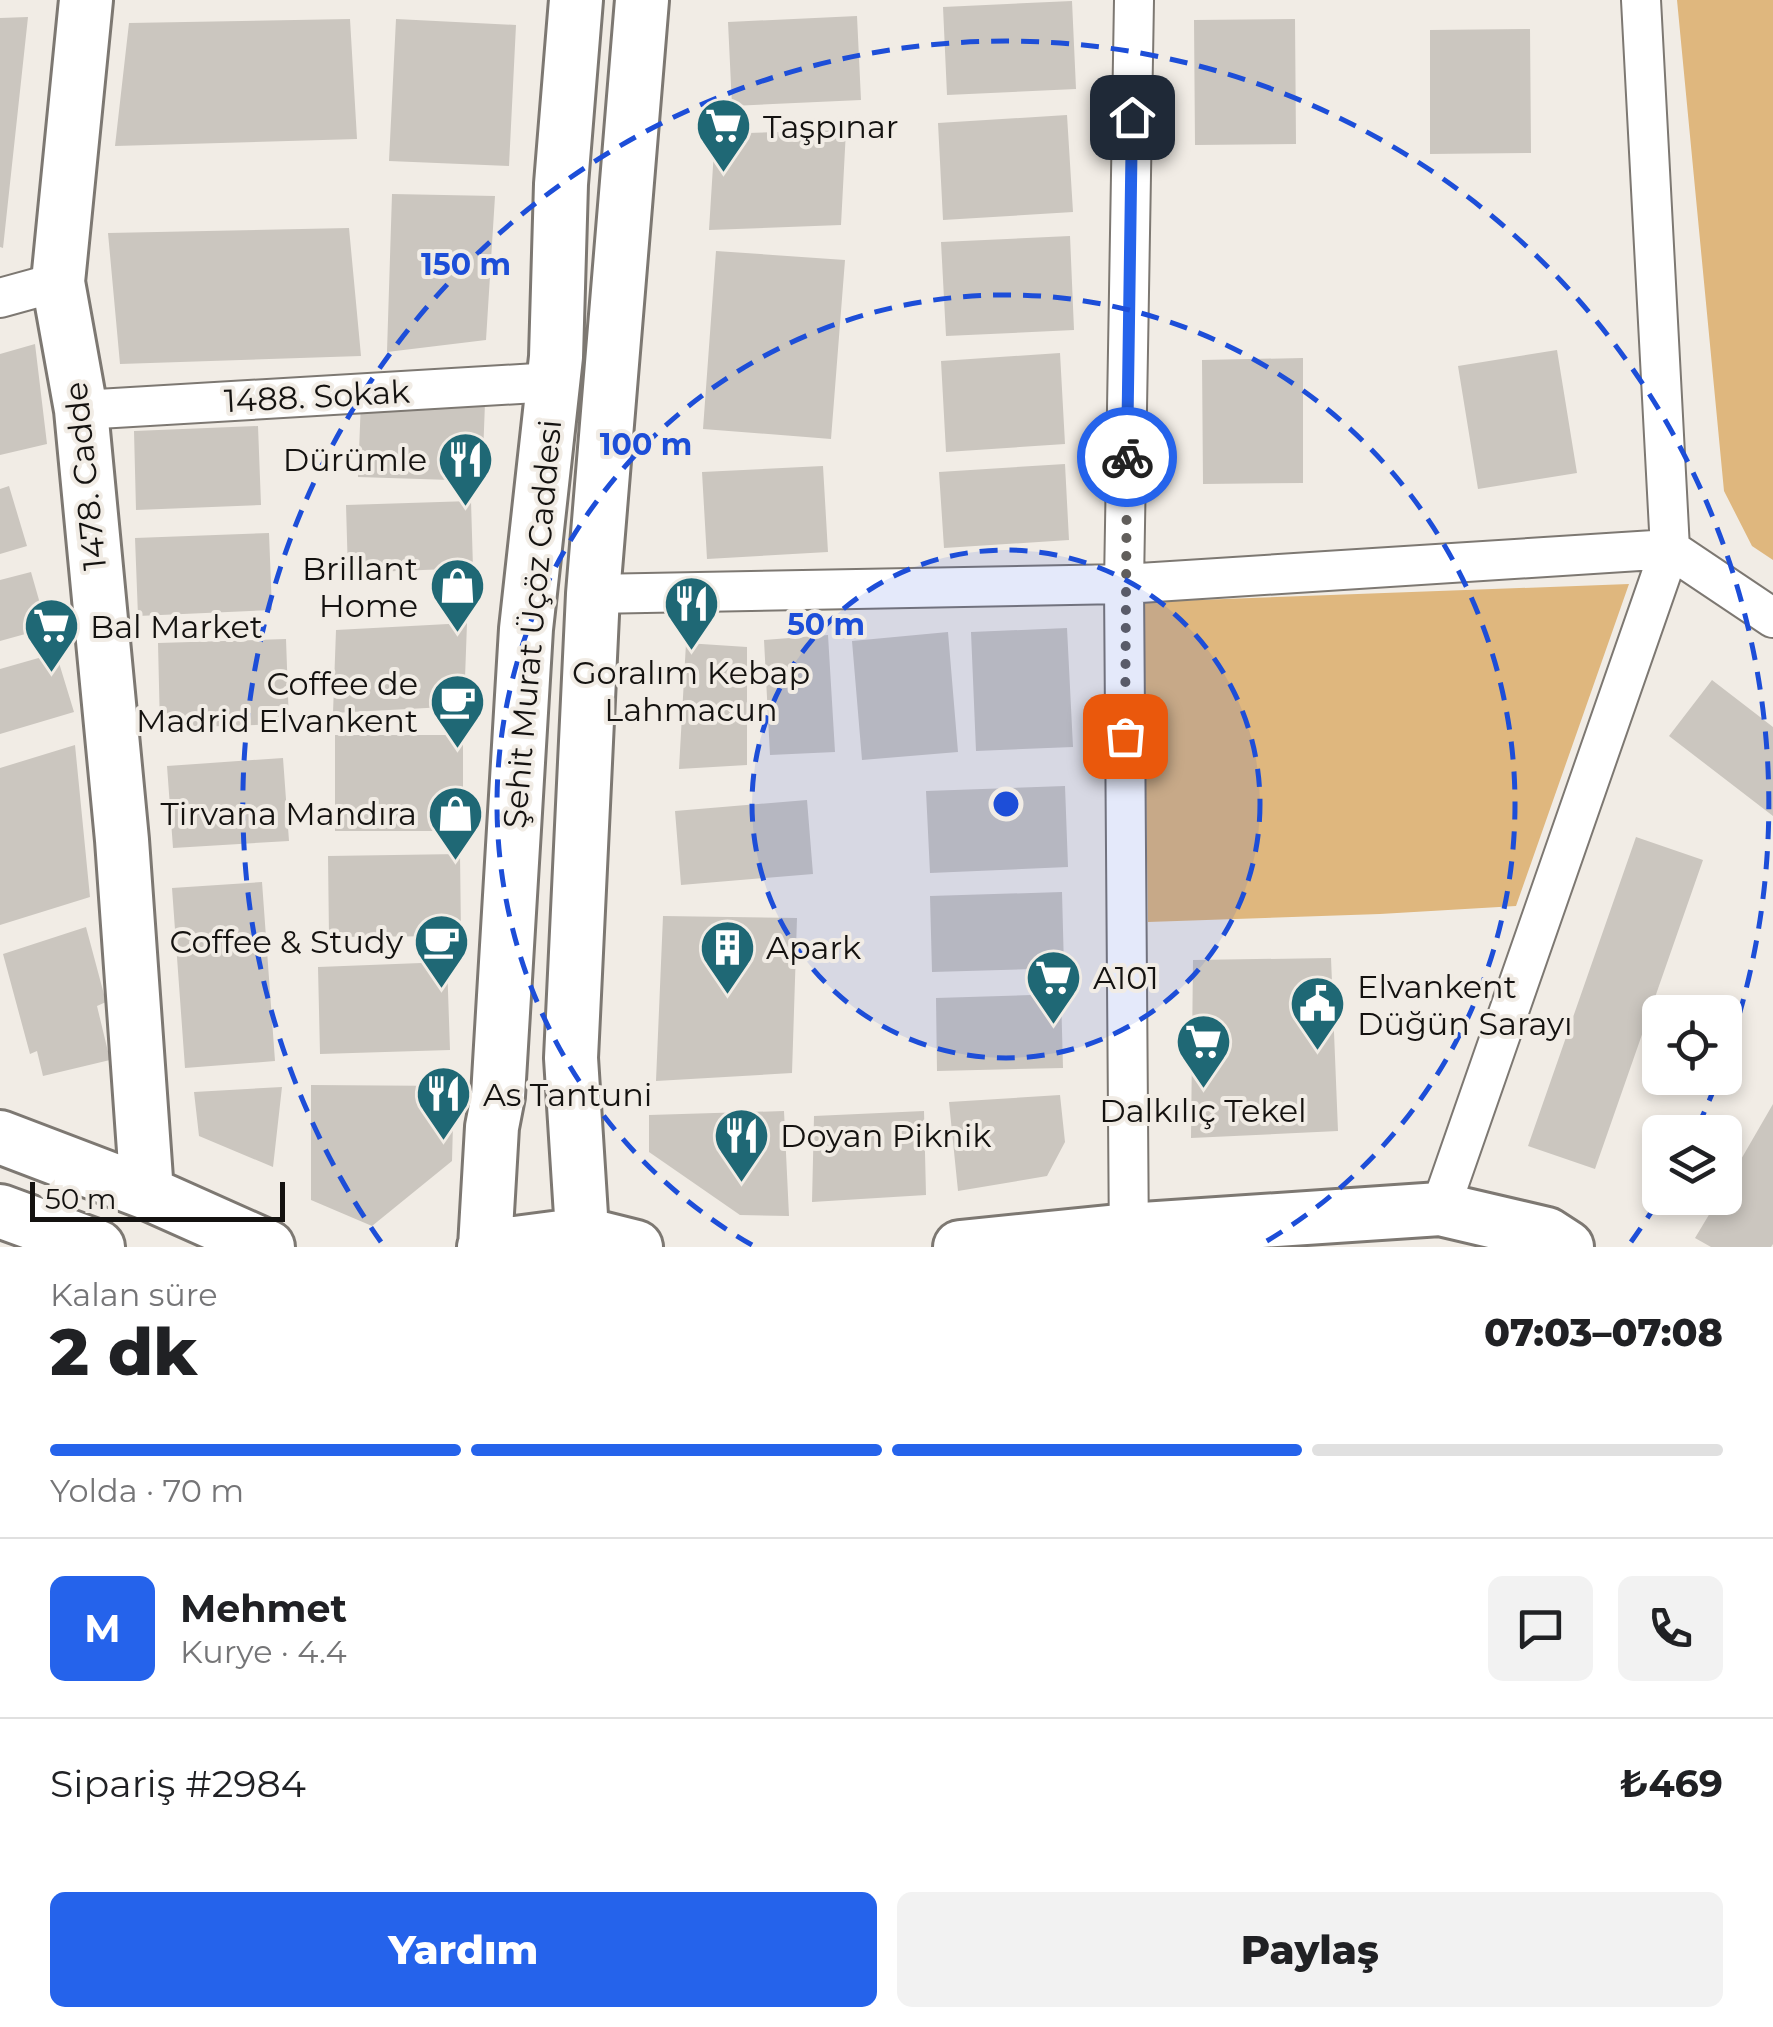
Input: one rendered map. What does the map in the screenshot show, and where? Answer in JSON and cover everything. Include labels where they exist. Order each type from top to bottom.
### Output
[{"type":"main road","name":"1478. Cadde","points":[[86,0],[58,282],[81,410],[122,840],[148,1193]]},
{"type":"main road","name":"Şehit Murat Üçöz Caddesi","points":[[485,1247],[526,629],[553,382],[561,184],[576,0]]},
{"type":"main road","name":"Şehit Murat Üçöz Caddesi","points":[[583,1240],[571,1058],[593,594],[642,0]]},
{"type":"main road","points":[[0,1137],[148,1193],[268,1247]]},
{"type":"main road","points":[[960,1247],[1128,1239],[1440,1209],[1548,1234],[1567,1247]]},
{"type":"main road","points":[[0,1211],[98,1247]]},
{"type":"main road","points":[[485,1247],[583,1240],[636,1247]]},
{"type":"street","points":[[1128,1239],[1124,584],[1134,0]]},
{"type":"street","points":[[1440,1209],[1670,549],[1640,0]]},
{"type":"street","points":[[0,298],[58,282]]},
{"type":"street","name":"1488. Sokak","points":[[81,410],[553,382]]},
{"type":"street","points":[[593,594],[1124,584],[1670,549],[1773,618]]},
{"type":"shaded area","points":[[1677,0],[1773,0],[1773,560],[1752,546],[1724,491]]},
{"type":"shaded area","points":[[1629,584],[1516,906],[1148,922],[1143,602]]},
{"type":"building","points":[[1072,1],[1076,89],[947,95],[943,7]]},
{"type":"building","points":[[857,16],[861,100],[732,106],[728,22]]},
{"type":"building","points":[[28,17],[3,248],[0,18]]},
{"type":"building","points":[[350,19],[357,139],[115,146],[129,23]]},
{"type":"building","points":[[396,19],[516,25],[509,166],[389,161]]},
{"type":"building","points":[[1295,19],[1296,144],[1195,145],[1194,20]]},
{"type":"building","points":[[1530,29],[1531,153],[1430,154],[1430,30]]},
{"type":"building","points":[[1067,115],[1073,212],[943,220],[938,123]]},
{"type":"building","points":[[846,130],[841,225],[709,230],[715,134]]},
{"type":"building","points":[[392,194],[495,196],[486,340],[387,352]]},
{"type":"building","points":[[349,228],[361,356],[120,364],[108,233]]},
{"type":"building","points":[[1070,236],[1074,330],[946,336],[941,242]]},
{"type":"building","points":[[716,251],[845,260],[831,439],[703,429]]},
{"type":"building","points":[[35,344],[47,444],[0,455],[0,354]]},
{"type":"building","points":[[1557,350],[1577,473],[1478,489],[1458,366]]},
{"type":"building","points":[[1060,353],[1065,444],[946,452],[941,361]]},
{"type":"building","points":[[1303,358],[1303,483],[1203,484],[1202,360]]},
{"type":"building","points":[[361,400],[485,403],[482,481],[358,477]]},
{"type":"building","points":[[258,426],[261,505],[136,510],[134,431]]},
{"type":"building","points":[[1065,464],[1069,540],[944,548],[939,472]]},
{"type":"building","points":[[823,466],[828,552],[707,559],[702,472]]},
{"type":"building","points":[[9,486],[27,546],[0,554],[0,489]]},
{"type":"building","points":[[471,501],[473,568],[348,573],[346,505]]},
{"type":"building","points":[[269,533],[272,610],[138,616],[135,538]]},
{"type":"building","points":[[31,572],[47,628],[0,641],[0,580]]},
{"type":"building","points":[[467,623],[464,706],[333,713],[336,630]]},
{"type":"building","points":[[1067,628],[1073,747],[976,751],[971,632]]},
{"type":"building","points":[[948,632],[958,752],[862,760],[852,641]]},
{"type":"building","points":[[828,635],[835,752],[770,755],[764,640]]},
{"type":"building","points":[[286,639],[289,724],[160,728],[158,643]]},
{"type":"building","points":[[686,643],[747,647],[747,765],[679,769]]},
{"type":"building","points":[[56,653],[74,712],[0,734],[0,669]]},
{"type":"building","points":[[1712,680],[1773,727],[1773,816],[1669,736]]},
{"type":"building","points":[[335,735],[463,735],[463,831],[335,831]]},
{"type":"building","points":[[75,745],[90,897],[0,925],[0,768]]},
{"type":"building","points":[[283,758],[289,841],[173,848],[167,766]]},
{"type":"building","points":[[1065,786],[1068,867],[930,873],[926,791]]},
{"type":"building","points":[[807,800],[813,874],[681,885],[675,811]]},
{"type":"building","points":[[1636,837],[1703,860],[1656,995],[1642,995],[1642,1035],[1595,1169],[1528,1146]]},
{"type":"building","points":[[460,854],[461,936],[329,937],[328,856]]},
{"type":"building","points":[[262,882],[275,1061],[185,1068],[172,888]]},
{"type":"building","points":[[1062,892],[1064,968],[932,972],[930,896]]},
{"type":"building","name":"Apark","points":[[663,916],[797,918],[792,1073],[656,1081]]},
{"type":"building","points":[[86,927],[106,1002],[97,1006],[110,1060],[43,1076],[37,1051],[30,1054],[3,954]]},
{"type":"building","points":[[1331,958],[1338,1131],[1191,1138],[1193,960]]},
{"type":"building","points":[[447,962],[450,1050],[320,1054],[318,967]]},
{"type":"building","points":[[1061,994],[1063,1068],[937,1071],[936,998]]},
{"type":"building","points":[[311,1085],[454,1086],[452,1161],[372,1226],[311,1200]]},
{"type":"building","points":[[282,1087],[273,1167],[199,1136],[194,1092]]},
{"type":"building","points":[[1060,1095],[1065,1142],[1047,1176],[958,1191],[949,1102]]},
{"type":"building","points":[[1773,1104],[1773,1244],[1711,1247],[1695,1238],[1709,1215],[1742,1215],[1742,1158]]},
{"type":"building","name":"Doyan Piknik","points":[[784,1111],[789,1216],[740,1215],[649,1152],[649,1115]]},
{"type":"building","points":[[924,1111],[926,1195],[812,1202],[814,1116]]},
{"type":"way so far","points":[[1125,736],[1127,457]]},
{"type":"place","name":"Taşpınar","points":[[724,175]]},
{"type":"place","name":"Dürümle","points":[[466,508]]},
{"type":"place","name":"Brillant Home","points":[[457,635]]},
{"type":"place","name":"Goralım Kebap Lahmacun","points":[[691,652]]},
{"type":"place","name":"Bal Market","points":[[51,675]]},
{"type":"place","name":"Coffee de Madrid Elvankent","points":[[457,750]]},
{"type":"place","name":"Tirvana Mandıra","points":[[456,862]]},
{"type":"place","name":"Coffee & Study","points":[[442,990]]},
{"type":"place","name":"Apark","points":[[727,996]]},
{"type":"place","name":"A101","points":[[1054,1026]]},
{"type":"place","name":"Elvankent Düğün Sarayı","points":[[1318,1053]]},
{"type":"place","name":"Dalkılıç Tekel","points":[[1203,1090]]},
{"type":"place","name":"As Tantuni","points":[[444,1143]]},
{"type":"place","name":"Doyan Piknik","points":[[741,1184]]},
{"type":"route","points":[[1127,457],[1132,117]]}]
